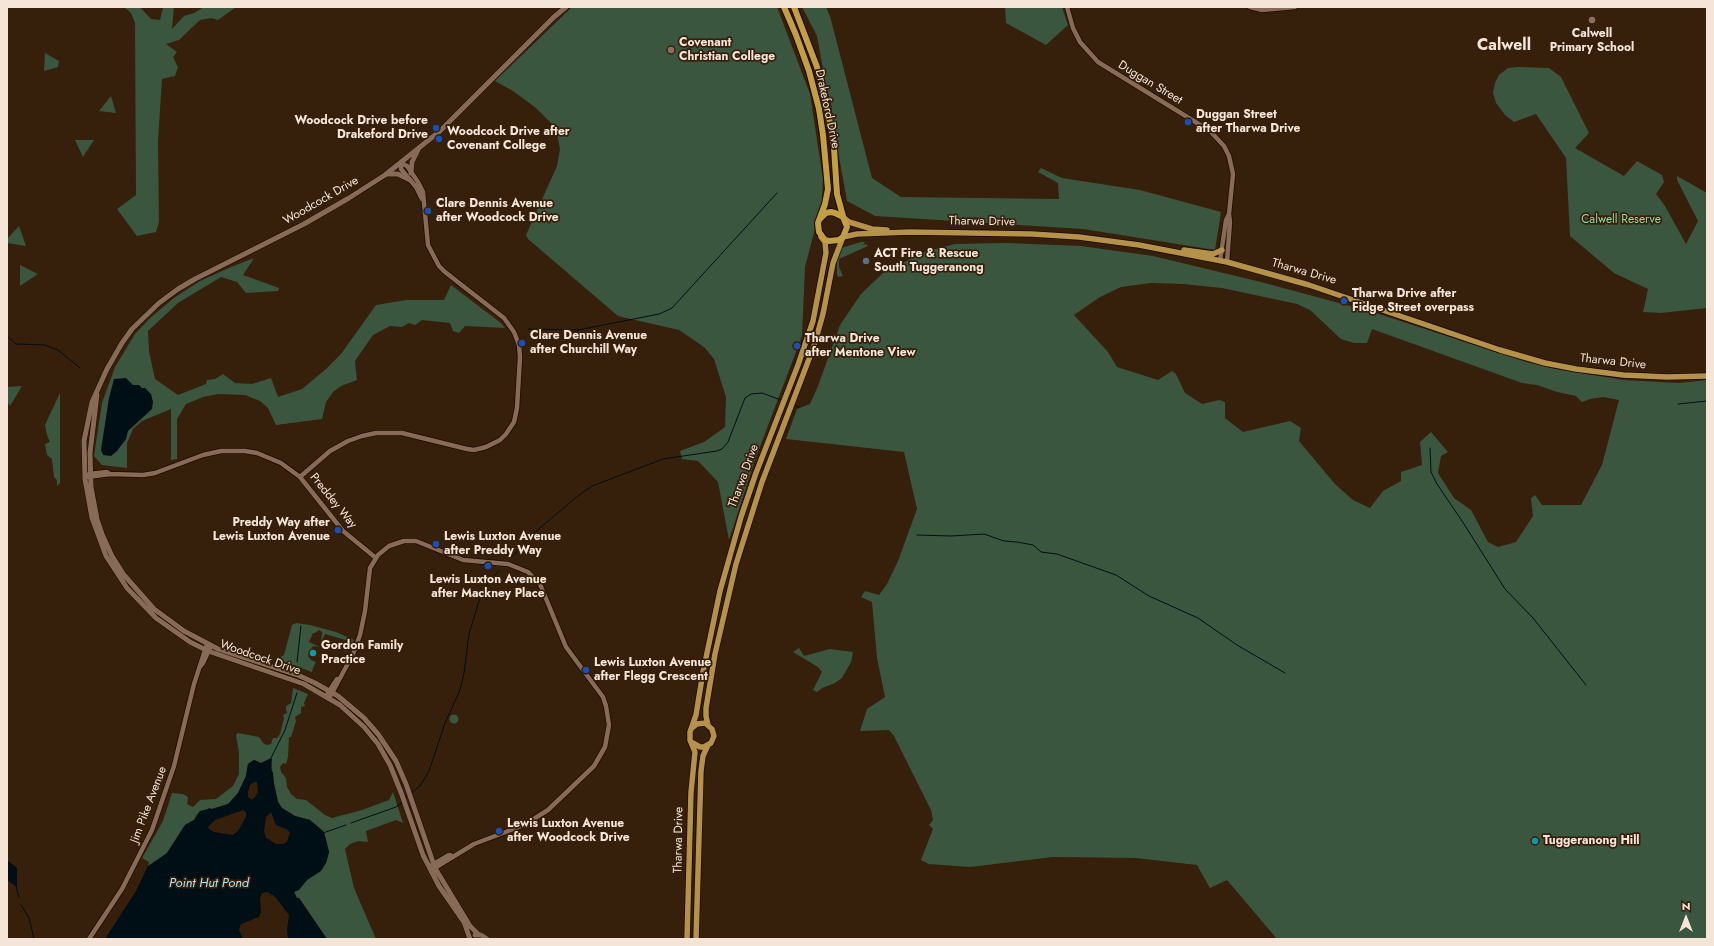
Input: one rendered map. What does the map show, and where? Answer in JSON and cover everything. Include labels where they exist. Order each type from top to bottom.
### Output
[{"type":"highway","name":"Drakeford Drive","points":[[784,7],[809,71],[819,109],[825,148],[828,189],[820,219]]},
{"type":"highway","name":"Drakeford Drive","points":[[794,7],[806,36],[820,79],[826,104],[834,148],[837,194],[843,217]]},
{"type":"highway","points":[[831,212],[835,212],[843,217],[847,227],[843,237],[839,240],[829,241],[821,236],[818,228],[820,219],[831,212]]},
{"type":"main road","name":"Woodcock Drive","points":[[554,17],[562,7]]},
{"type":"main road","name":"Woodcock Drive","points":[[470,939],[464,922],[448,901],[432,867],[390,765],[378,744],[364,727],[330,694],[207,651],[176,634],[156,618],[132,594],[118,576],[106,556],[96,534],[90,510],[87,475],[91,433],[97,392],[107,369],[128,334],[145,315],[178,289],[304,224],[385,175],[420,148],[468,104],[554,17],[566,7]]},
{"type":"main road","points":[[411,173],[412,162],[420,148]]},
{"type":"main road","points":[[385,175],[398,174],[410,180]]},
{"type":"main road","name":"Tharwa Drive","points":[[843,217],[849,222],[872,229],[910,232]]},
{"type":"main road","name":"Tharwa Drive","points":[[708,725],[706,708],[714,661],[736,564],[762,482],[817,338],[829,290],[833,263],[843,237],[857,234],[910,232],[1032,234],[1110,241],[1228,262],[1309,285],[1500,350],[1545,363],[1607,374],[1652,377],[1707,376]]},
{"type":"main road","name":"Tharwa Drive","points":[[692,728],[696,715],[711,632],[730,551],[756,473],[805,348],[818,298],[826,253],[825,242],[821,236]]},
{"type":"main road","points":[[1175,252],[1195,251],[1213,254],[1222,250]]},
{"type":"main road","name":"Woodcock Drive","points":[[87,475],[102,534],[112,556],[124,575],[141,596],[166,620],[184,632],[209,645],[300,676],[354,709],[378,734],[396,761],[408,790],[432,867],[470,926],[486,939]]},
{"type":"main road","points":[[697,724],[708,725],[712,729],[714,736],[708,745],[700,747],[693,743],[690,736],[692,728],[697,724]]},
{"type":"main road","name":"Tharwa Drive","points":[[687,939],[691,792],[695,752],[693,743]]},
{"type":"main road","name":"Tharwa Drive","points":[[696,939],[701,771],[703,756],[708,745]]},
{"type":"main road","points":[[470,939],[478,934]]},
{"type":"street","name":"Duggan Street","points":[[1067,7],[1073,28],[1080,42],[1098,62],[1210,131],[1223,144],[1229,156],[1233,174],[1229,214],[1228,262]]},
{"type":"street","points":[[1250,7],[1262,10],[1296,7]]},
{"type":"street","points":[[300,477],[335,448],[362,436],[376,433],[402,433],[474,450],[486,447],[500,440],[514,422],[517,408],[520,357],[519,345],[516,336],[504,318],[438,266],[428,245],[423,192],[407,166],[401,163]]},
{"type":"street","points":[[401,163],[402,169],[424,202]]},
{"type":"street","name":"Duggan Street","points":[[1220,260],[1226,220],[1229,214]]},
{"type":"street","name":"Preddey Way","points":[[87,475],[107,472],[110,474],[143,475],[155,473],[203,455],[233,450],[257,453],[281,463],[300,477],[343,531],[376,558]]},
{"type":"street","points":[[330,694],[353,654],[360,635],[365,611],[369,571],[376,558],[389,546],[412,540],[424,543],[463,560],[508,564],[528,572],[540,584],[566,647],[575,662],[598,689],[606,706],[608,734],[605,747],[594,766],[559,801],[536,818],[511,830],[474,844],[432,867]]},
{"type":"street","name":"Jim Pike Avenue","points":[[89,939],[122,889],[152,830],[174,766],[190,699],[200,666],[203,663],[209,645]]},
{"type":"green space","points":[[124,7],[140,7],[151,19],[160,20],[163,7],[174,7],[172,29],[184,16],[194,13],[204,7],[236,7],[218,20],[211,18],[200,20],[179,40],[166,44],[177,52],[173,57],[178,67],[175,76],[162,79],[158,141],[159,222],[156,232],[137,236],[117,209],[136,195],[135,23],[131,13]]},
{"type":"green space","points":[[572,7],[777,7],[810,94],[823,179],[822,202],[805,267],[802,336],[755,460],[729,540],[718,482],[698,461],[682,459],[680,451],[704,442],[725,427],[726,397],[714,359],[704,347],[679,330],[618,316],[528,239],[526,235],[557,166],[560,149],[556,128],[536,108],[513,91],[495,81]]},
{"type":"green space","points":[[802,7],[826,7],[830,16],[872,178],[901,197],[1059,199],[1058,183],[1038,172],[1041,168],[1062,178],[1140,190],[1221,212],[1215,250],[1083,229],[875,216],[847,201],[817,36]]},
{"type":"green space","points":[[1005,7],[1062,7],[1068,25],[1046,45],[1006,23]]},
{"type":"green space","points":[[45,53],[59,61],[58,67],[44,71]]},
{"type":"green space","name":"Calwell Reserve","points":[[1508,68],[1549,68],[1561,77],[1589,133],[1575,148],[1624,176],[1637,161],[1662,175],[1664,182],[1656,194],[1665,206],[1686,244],[1698,221],[1677,180],[1677,176],[1707,193],[1707,308],[1661,313],[1643,312],[1648,289],[1614,273],[1570,236],[1566,158],[1536,114],[1514,122],[1505,115],[1496,103],[1493,93],[1495,83],[1499,75]]},
{"type":"green space","points":[[111,96],[116,113],[99,111]]},
{"type":"green space","points":[[75,140],[94,140],[83,157]]},
{"type":"green space","points":[[19,226],[26,246],[7,243],[7,239]]},
{"type":"green space","points":[[865,242],[863,245],[866,244],[868,246],[839,259],[839,267],[843,276],[838,277],[837,259],[841,248]]},
{"type":"green space","points":[[1007,243],[1081,246],[1153,256],[1261,282],[1376,313],[1526,362],[1555,369],[1624,380],[1679,383],[1707,380],[1707,939],[1277,939],[1227,880],[1210,888],[1197,865],[1136,858],[1053,857],[970,867],[929,864],[921,860],[933,829],[929,825],[933,820],[931,810],[894,736],[889,730],[860,731],[867,709],[885,697],[877,658],[872,602],[861,597],[865,591],[879,595],[887,584],[898,561],[917,509],[904,452],[786,439],[797,409],[810,404],[840,325],[861,294],[883,273],[924,252],[955,244]],"holes":[[[1151,283],[1183,284],[1222,288],[1297,304],[1310,310],[1341,339],[1354,343],[1367,343],[1372,329],[1522,383],[1537,385],[1557,392],[1576,396],[1582,402],[1603,397],[1619,400],[1602,465],[1581,505],[1542,505],[1535,495],[1531,498],[1533,516],[1516,542],[1498,547],[1488,542],[1471,510],[1454,498],[1438,473],[1441,456],[1448,452],[1431,432],[1420,442],[1422,465],[1401,472],[1401,481],[1383,491],[1370,508],[1353,500],[1335,484],[1299,441],[1301,428],[1290,421],[1243,432],[1225,418],[1225,402],[1219,400],[1202,404],[1185,393],[1176,374],[1172,371],[1158,380],[1117,367],[1108,352],[1074,315],[1100,297],[1121,287]]]},
{"type":"green space","points":[[254,258],[243,275],[279,288],[278,291],[246,293],[237,282],[221,277],[178,303],[148,331],[149,351],[155,379],[178,395],[206,384],[207,380],[215,379],[223,374],[235,383],[252,384],[271,378],[278,397],[302,389],[341,354],[376,305],[406,300],[444,300],[451,285],[501,323],[505,328],[465,326],[459,333],[453,331],[450,323],[422,320],[415,325],[409,323],[402,327],[390,326],[373,335],[355,361],[357,380],[341,386],[333,392],[326,402],[322,419],[276,425],[268,408],[260,401],[245,395],[218,394],[203,397],[186,404],[177,419],[177,459],[171,460],[171,409],[142,421],[133,429],[127,443],[127,468],[102,465],[94,456],[102,403],[115,367],[135,334],[150,318],[174,298],[200,281]]},
{"type":"green space","points":[[20,265],[38,274],[20,286]]},
{"type":"green space","points":[[22,386],[10,406],[7,401],[7,387]]},
{"type":"green space","points":[[60,393],[60,483],[57,486],[57,480],[54,477],[52,459],[47,455],[45,444],[50,442],[45,425]]},
{"type":"green space","points":[[296,623],[336,632],[354,640],[348,649],[349,641],[325,634],[321,643],[322,632],[319,630],[313,633],[309,642],[320,647],[313,646],[308,656],[311,660],[316,662],[312,672],[277,659],[284,655],[292,625]]},
{"type":"green space","points":[[799,648],[804,656],[830,649],[853,652],[851,662],[842,678],[817,692],[813,690],[822,672],[818,667],[793,652]]},
{"type":"green space","points":[[293,688],[308,694],[304,703],[305,706],[301,707],[301,713],[295,717],[296,721],[291,737],[289,737],[288,757],[286,764],[283,763],[280,767],[281,772],[286,778],[287,787],[291,794],[297,799],[306,800],[325,815],[332,818],[362,810],[389,800],[393,792],[403,823],[396,820],[366,831],[368,842],[358,841],[350,844],[345,849],[354,888],[376,939],[327,939],[299,898],[297,898],[294,892],[326,863],[329,852],[324,832],[310,820],[295,816],[282,808],[278,802],[271,762],[268,760],[261,763],[254,760],[248,764],[246,776],[238,793],[232,801],[228,804],[198,813],[194,820],[185,825],[167,853],[159,860],[148,866],[149,862],[142,858],[163,821],[172,793],[183,794],[188,797],[187,804],[193,807],[200,800],[216,799],[233,786],[239,774],[239,753],[236,735],[238,733],[259,737],[264,744],[267,745],[271,744],[273,738],[277,738],[280,734],[284,718],[283,715],[287,713],[286,706],[291,703]]},
{"type":"green space","points":[[454,714],[459,719],[454,724],[449,719]]},
{"type":"water","points":[[126,378],[133,385],[139,385],[142,388],[145,388],[151,394],[153,402],[152,409],[128,431],[126,439],[117,451],[111,456],[103,455],[101,450],[109,398],[114,379]]},
{"type":"water","name":"Point Hut Pond","points":[[271,758],[272,759],[271,769],[274,784],[278,802],[282,808],[295,816],[310,820],[324,832],[329,852],[326,863],[321,871],[307,880],[299,890],[294,892],[327,939],[288,939],[287,929],[289,915],[277,899],[267,892],[262,893],[260,898],[261,912],[259,917],[241,924],[239,930],[243,939],[105,939],[136,891],[148,866],[167,853],[185,825],[194,820],[200,811],[228,804],[238,793],[246,776],[248,764],[254,760],[261,763]],"holes":[[[257,782],[258,792],[252,800],[248,797],[248,792],[250,785]],[[243,810],[246,812],[246,817],[238,831],[233,835],[214,832],[209,829],[208,827],[215,820]],[[271,812],[276,825],[290,832],[287,842],[283,844],[276,844],[266,838],[264,831],[266,817]]]},
{"type":"water","points":[[7,860],[17,868],[17,887],[7,880]]},
{"type":"waterway","points":[[528,329],[578,330],[659,314],[672,308],[777,193]]},
{"type":"waterway","points":[[7,336],[16,344],[45,345],[58,350],[80,368]]},
{"type":"waterway","points":[[512,557],[534,533],[592,486],[663,459],[722,449],[728,442],[745,398],[751,394],[762,393],[781,400]]},
{"type":"waterway","points":[[1678,404],[1707,401]]},
{"type":"waterway","points":[[794,405],[799,407]]},
{"type":"waterway","points":[[1430,448],[1431,472],[1437,484],[1505,589],[1533,618],[1586,685]]},
{"type":"waterway","points":[[917,535],[951,536],[984,534],[1004,541],[1033,545],[1041,552],[1057,554],[1116,575],[1149,596],[1198,618],[1237,645],[1285,673]]},
{"type":"waterway","points":[[411,793],[420,786],[429,771],[445,723],[460,690],[464,673],[469,634],[479,601],[489,581],[499,571]]},
{"type":"waterway","points":[[297,662],[301,626]]},
{"type":"waterway","points":[[271,758],[285,730],[297,693]]},
{"type":"waterway","points":[[351,823],[396,807],[402,803]]},
{"type":"waterway","points":[[323,833],[346,825]]},
{"type":"waterway","points":[[16,886],[19,898]]},
{"type":"waterway","points":[[21,905],[29,918],[34,939]]},
{"type":"place","name":"Calwell Primary School","points":[[1592,20]]},
{"type":"place","name":"Covenant Christian College","points":[[671,50]]},
{"type":"place","name":"Duggan Street after Tharwa Drive","points":[[1188,122]]},
{"type":"place","name":"Woodcock Drive before Drakeford Drive","points":[[436,128]]},
{"type":"place","name":"Woodcock Drive after Covenant College","points":[[439,139]]},
{"type":"place","name":"Clare Dennis Avenue after Woodcock Drive","points":[[428,211]]},
{"type":"place","name":"ACT Fire & Rescue South Tuggeranong","points":[[866,261]]},
{"type":"place","name":"Tharwa Drive after Fidge Street overpass","points":[[1344,301]]},
{"type":"place","name":"Clare Dennis Avenue after Churchill Way","points":[[522,343]]},
{"type":"place","name":"Tharwa Drive after Mentone View","points":[[797,346]]},
{"type":"place","name":"Preddy Way after Lewis Luxton Avenue","points":[[338,530]]},
{"type":"place","name":"Lewis Luxton Avenue after Preddy Way","points":[[436,544]]},
{"type":"place","name":"Lewis Luxton Avenue after Mackney Place","points":[[488,566]]},
{"type":"place","name":"Gordon Family Practice","points":[[313,653]]},
{"type":"place","name":"Lewis Luxton Avenue after Flegg Crescent","points":[[586,670]]},
{"type":"place","name":"Lewis Luxton Avenue after Woodcock Drive","points":[[499,831]]},
{"type":"place","name":"Tuggeranong Hill","points":[[1535,841]]},
{"type":"district","name":"Calwell","points":[[1504,46]]}]
